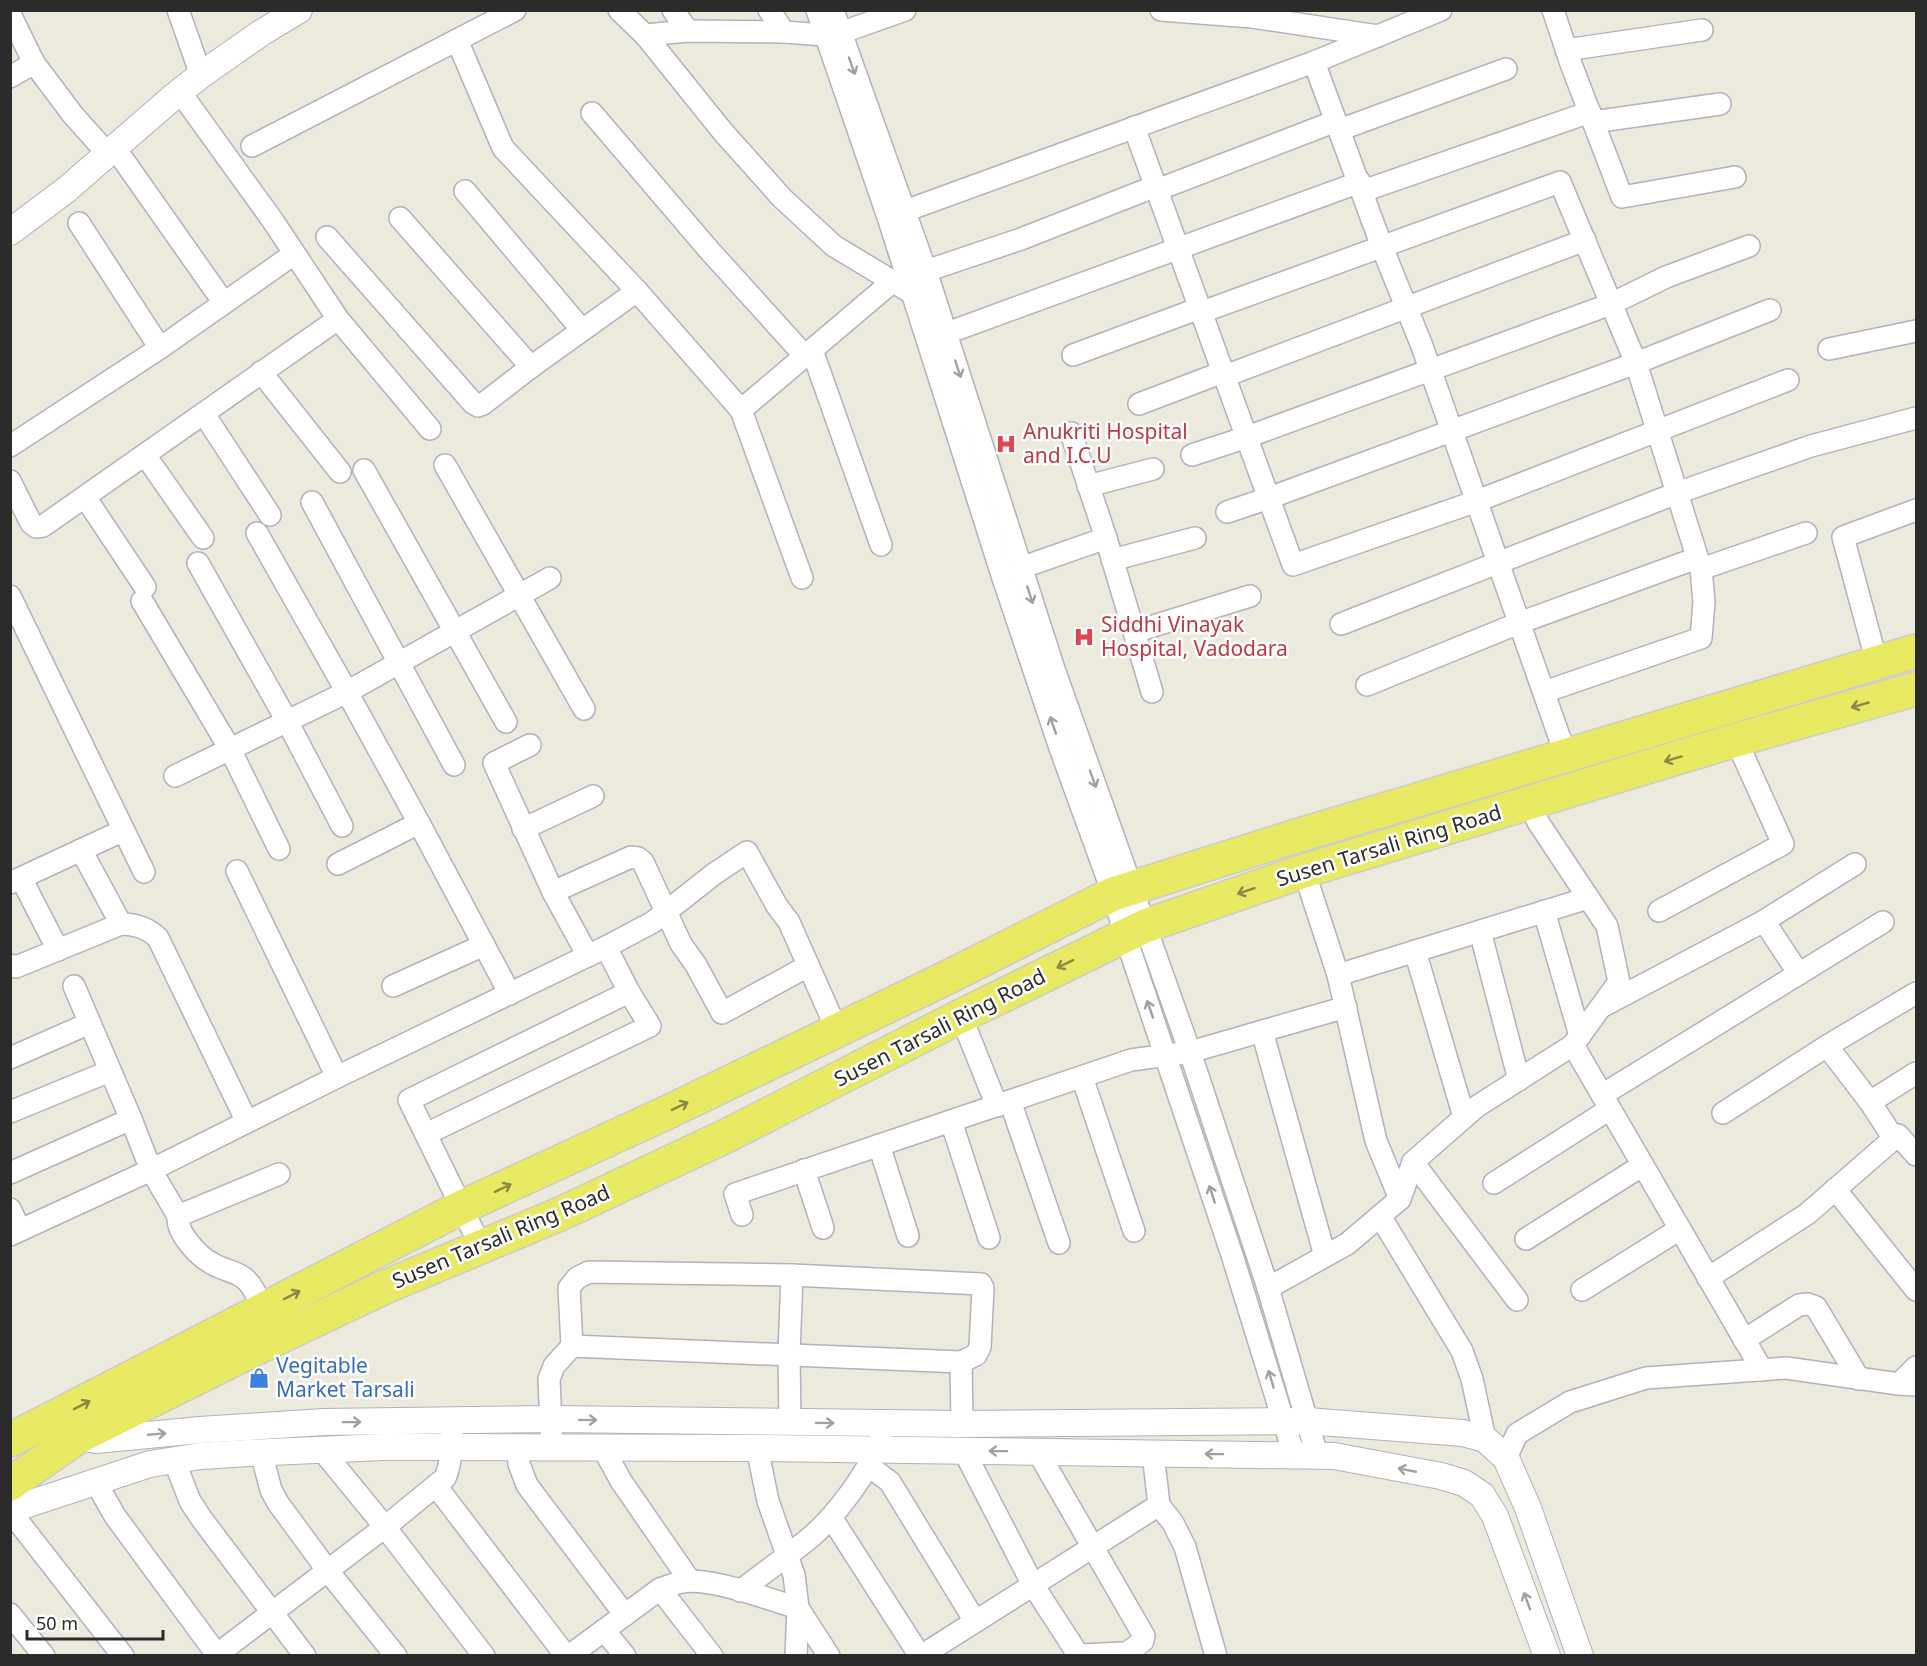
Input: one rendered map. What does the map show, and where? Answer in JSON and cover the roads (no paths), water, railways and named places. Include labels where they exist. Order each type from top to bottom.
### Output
[{"type":"main road","name":"Susen Tarsali Ring Road","points":[[10,1440],[49,1422],[462,1207],[668,1112],[1123,891],[1293,837],[1917,651]]},
{"type":"main road","name":"Susen Tarsali Ring Road","points":[[10,1484],[78,1437],[265,1344],[385,1287],[560,1214],[726,1136],[1135,930],[1304,871],[1736,740],[1917,689]]},
{"type":"street","points":[[178,10],[201,75]]},
{"type":"street","points":[[10,232],[66,190],[201,75],[261,33],[299,10]]},
{"type":"street","points":[[252,146],[515,10]]},
{"type":"street","points":[[619,10],[645,35],[723,132],[782,198],[834,246],[913,295],[935,300]]},
{"type":"street","points":[[674,10],[688,31]]},
{"type":"street","points":[[769,10],[784,32]]},
{"type":"street","points":[[817,10],[833,34],[905,211],[947,333],[1060,748],[1123,891],[1166,1056],[1233,1258],[1306,1455]]},
{"type":"street","points":[[833,10],[833,34],[913,295],[1012,571]]},
{"type":"street","points":[[645,35],[688,31],[833,34],[905,10]]},
{"type":"street","points":[[905,211],[1314,62],[1441,10]]},
{"type":"street","points":[[1553,10],[1622,197],[1736,177]]},
{"type":"street","points":[[1173,11],[1315,19],[1378,36]]},
{"type":"street","points":[[10,14],[34,63],[73,115],[111,151],[224,303]]},
{"type":"street","points":[[1566,50],[1702,30]]},
{"type":"street","points":[[457,40],[503,148],[637,291],[741,410],[802,578]]},
{"type":"street","points":[[1314,62],[1382,247],[1431,370],[1566,756]]},
{"type":"street","points":[[10,77],[34,63]]},
{"type":"street","points":[[926,271],[1022,239],[1157,188],[1506,69]]},
{"type":"street","points":[[180,92],[338,319],[430,429]]},
{"type":"street","points":[[947,333],[1179,249],[1361,187],[1591,117],[1720,104]]},
{"type":"street","points":[[592,113],[709,250],[808,353],[881,545]]},
{"type":"street","points":[[1134,127],[1293,565],[1477,501],[1788,380]]},
{"type":"street","points":[[1073,355],[1560,182],[1636,363],[1699,564],[1704,602],[1701,638],[1544,692]]},
{"type":"street","points":[[465,191],[582,330]]},
{"type":"street","points":[[400,218],[531,367]]},
{"type":"street","points":[[79,223],[160,348]]},
{"type":"street","points":[[327,237],[478,406],[637,291]]},
{"type":"street","points":[[1139,404],[1585,240]]},
{"type":"street","points":[[1192,455],[1611,304],[1666,277],[1749,246]]},
{"type":"street","points":[[10,446],[160,348],[294,254]]},
{"type":"street","points":[[741,410],[892,282]]},
{"type":"street","points":[[1227,512],[1636,363],[1770,310]]},
{"type":"street","points":[[10,482],[30,523],[36,527],[43,526],[338,319]]},
{"type":"street","points":[[1829,350],[1917,331]]},
{"type":"street","points":[[261,372],[340,472]]},
{"type":"street","points":[[204,414],[270,515]]},
{"type":"street","points":[[1341,624],[1677,493],[1811,446],[1917,418]]},
{"type":"street","points":[[1071,434],[1106,538],[1152,692]]},
{"type":"street","points":[[145,455],[204,538]]},
{"type":"street","points":[[445,465],[584,709]]},
{"type":"street","points":[[1088,486],[1153,469]]},
{"type":"street","points":[[363,470],[506,722]]},
{"type":"street","points":[[85,497],[144,594],[230,749],[279,849]]},
{"type":"street","points":[[312,502],[454,765]]},
{"type":"street","points":[[1877,663],[1843,537],[1917,510]]},
{"type":"street","points":[[257,533],[419,823],[510,994]]},
{"type":"street","points":[[1367,685],[1520,622],[1699,564],[1806,533]]},
{"type":"street","points":[[1012,571],[1106,538]]},
{"type":"street","points":[[1112,560],[1195,538]]},
{"type":"street","points":[[198,563],[287,721],[342,826]]},
{"type":"street","points":[[175,776],[347,692],[550,578]]},
{"type":"street","points":[[10,596],[144,873]]},
{"type":"street","points":[[1134,632],[1250,596]]},
{"type":"street","points":[[1659,911],[1784,844],[1736,740]]},
{"type":"street","points":[[426,1134],[650,1026],[629,992],[553,892],[494,763],[530,745]]},
{"type":"street","points":[[523,829],[593,796]]},
{"type":"street","points":[[1268,1288],[1347,1244],[1400,1199],[1413,1162],[1476,1107],[1576,1041],[1619,982],[1607,926],[1538,822],[1529,803]]},
{"type":"street","points":[[338,864],[419,823]]},
{"type":"street","points":[[58,950],[16,881],[122,831]]},
{"type":"street","points":[[81,850],[121,924]]},
{"type":"street","points":[[10,1209],[15,1233],[151,1170],[337,1077],[597,952],[653,922],[714,874],[747,852],[777,906],[789,922],[837,1030]]},
{"type":"street","points":[[553,892],[631,857],[638,858],[643,862],[681,944],[696,965],[722,1013],[808,966]]},
{"type":"street","points":[[1601,1007],[1764,921],[1855,864]]},
{"type":"street","points":[[237,871],[337,1077]]},
{"type":"street","points":[[1304,871],[1338,975],[1376,1141],[1400,1199]]},
{"type":"street","points":[[1338,975],[1588,898]]},
{"type":"street","points":[[1544,911],[1576,1041],[1606,1102],[1762,1370]]},
{"type":"street","points":[[1764,921],[1799,974]]},
{"type":"street","points":[[1494,1183],[1606,1102],[1799,974],[1883,922]]},
{"type":"street","points":[[10,964],[16,967],[121,924],[146,929],[158,938],[247,1122]]},
{"type":"street","points":[[1135,930],[1190,1052],[1268,1288],[1295,1421]]},
{"type":"street","points":[[1480,931],[1519,1080]]},
{"type":"street","points":[[393,986],[484,945]]},
{"type":"street","points":[[1415,951],[1464,1117]]},
{"type":"street","points":[[74,986],[151,1170],[178,1216],[177,1223],[181,1233],[212,1264],[245,1279],[252,1286],[263,1311]]},
{"type":"street","points":[[481,1247],[410,1100],[629,992]]},
{"type":"street","points":[[1723,1113],[1827,1046],[1917,993]]},
{"type":"street","points":[[742,1215],[735,1194],[804,1170],[1131,1060],[1190,1052],[1346,1006]]},
{"type":"street","points":[[961,1016],[1004,1103],[1059,1243]]},
{"type":"street","points":[[10,1058],[90,1023]]},
{"type":"street","points":[[1262,1031],[1325,1256]]},
{"type":"street","points":[[1827,1046],[1870,1102],[1894,1139]]},
{"type":"street","points":[[10,1112],[110,1071]]},
{"type":"street","points":[[1870,1102],[1917,1073]]},
{"type":"street","points":[[1082,1077],[1134,1231]]},
{"type":"street","points":[[10,1173],[131,1119]]},
{"type":"street","points":[[951,1121],[989,1238]]},
{"type":"street","points":[[1708,1278],[1807,1214],[1898,1135],[1917,1155]]},
{"type":"street","points":[[879,1145],[908,1236]]},
{"type":"street","points":[[1413,1162],[1517,1300]]},
{"type":"street","points":[[1526,1239],[1643,1165]]},
{"type":"street","points":[[804,1170],[823,1228]]},
{"type":"street","points":[[178,1216],[279,1174]]},
{"type":"street","points":[[1835,1190],[1917,1290]]},
{"type":"street","points":[[1380,1216],[1462,1351],[1472,1379],[1485,1439]]},
{"type":"street","points":[[1582,1290],[1680,1229]]},
{"type":"street","points":[[552,1448],[549,1379],[554,1366],[572,1346],[569,1288],[577,1278],[589,1272],[792,1275],[981,1284],[983,1288],[980,1347],[976,1355],[961,1362],[572,1346]]},
{"type":"street","points":[[790,1422],[789,1354],[792,1275]]},
{"type":"street","points":[[1744,1340],[1799,1305],[1808,1304],[1816,1307],[1859,1379]]},
{"type":"street","points":[[961,1362],[962,1424]]},
{"type":"street","points":[[1506,1458],[1517,1434],[1570,1402],[1646,1378],[1786,1368],[1908,1385],[1917,1367]]},
{"type":"street","points":[[49,1422],[78,1437],[96,1440],[324,1422],[551,1419],[962,1424],[1295,1421],[1463,1433],[1485,1439],[1506,1458],[1528,1508],[1580,1656]]},
{"type":"street","points":[[95,1481],[115,1516],[217,1655],[385,1527],[445,1478],[449,1470],[452,1447],[452,1420]]},
{"type":"street","points":[[740,1591],[806,1541],[831,1517],[873,1458],[886,1423]]},
{"type":"street","points":[[123,1656],[10,1511],[150,1464],[201,1456],[261,1452],[452,1447],[757,1448],[873,1458],[964,1451],[1306,1455],[1334,1456],[1441,1476],[1464,1483],[1482,1495],[1496,1516],[1547,1656]]},
{"type":"street","points":[[518,1448],[519,1464],[528,1485],[625,1615]]},
{"type":"street","points":[[603,1448],[621,1481],[690,1581]]},
{"type":"street","points":[[757,1448],[777,1532],[788,1554],[794,1575],[798,1608],[796,1656]]},
{"type":"street","points":[[322,1450],[385,1527],[484,1656]]},
{"type":"street","points":[[964,1451],[1033,1585],[1079,1655],[1123,1654],[1143,1641],[1144,1636],[1038,1452]]},
{"type":"street","points":[[261,1452],[268,1481],[278,1503],[328,1571],[396,1656]]},
{"type":"street","points":[[1153,1454],[1159,1505],[1173,1523],[1185,1547],[1216,1656]]},
{"type":"street","points":[[873,1458],[975,1621]]},
{"type":"street","points":[[174,1460],[190,1501],[201,1518],[305,1656]]},
{"type":"street","points":[[436,1486],[568,1656],[660,1589],[690,1581],[715,1584],[798,1608],[829,1656]]},
{"type":"street","points":[[831,1517],[920,1656],[949,1648],[975,1621],[1159,1505]]},
{"type":"street","points":[[660,1589],[712,1656]]},
{"type":"street","points":[[10,1614],[44,1656]]},
{"type":"street","points":[[604,1630],[625,1656]]},
{"type":"place","name":"Anukriti Hospital and I.C.U","points":[[1006,444]]},
{"type":"place","name":"Siddhi Vinayak Hospital, Vadodara","points":[[1084,637]]},
{"type":"place","name":"Vegitable Market Tarsali","points":[[259,1378]]}]
